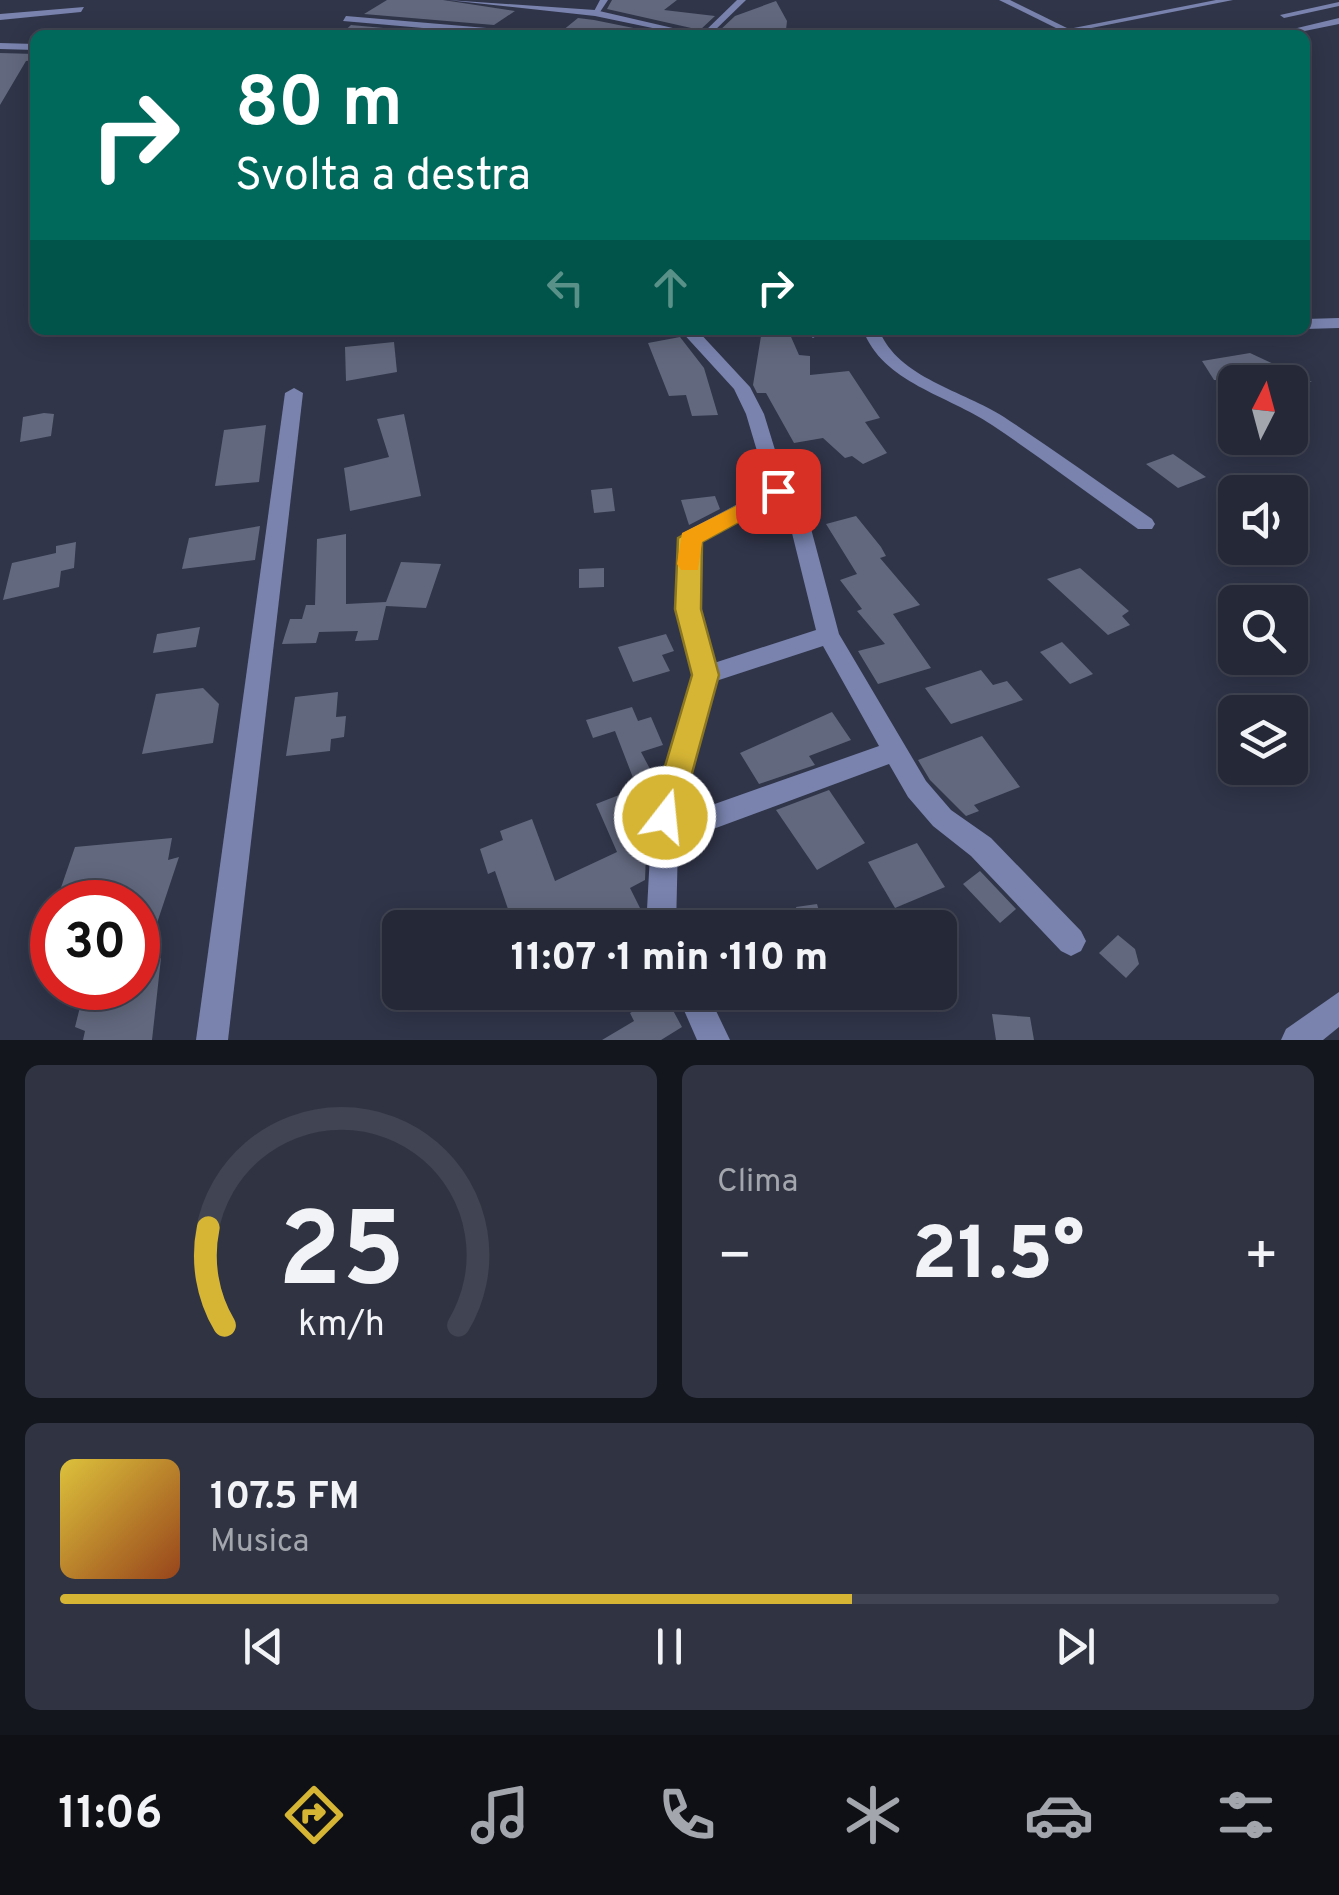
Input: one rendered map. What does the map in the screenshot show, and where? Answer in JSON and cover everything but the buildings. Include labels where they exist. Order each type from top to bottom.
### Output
[{"type":"street","points":[[451,0],[595,13],[678,30]]},
{"type":"street","points":[[595,13],[604,0]]},
{"type":"street","points":[[708,30],[742,0]]},
{"type":"street","points":[[1004,0],[1068,30],[1230,0]]},
{"type":"street","points":[[1284,15],[1339,4]]},
{"type":"street","points":[[0,17],[81,9]]},
{"type":"street","points":[[346,18],[479,30]]},
{"type":"street","points":[[1296,30],[1339,21]]},
{"type":"street","points":[[0,46],[30,47]]},
{"type":"street","points":[[1310,324],[1339,322]]},
{"type":"street","points":[[693,335],[742,387],[755,414],[778,491],[793,506],[828,634],[918,789],[942,818],[981,847],[1071,941]]},
{"type":"street","points":[[873,335],[878,348],[904,370],[994,418],[1144,524]]},
{"type":"street","points":[[212,1040],[294,393]]},
{"type":"street","points":[[661,910],[663,835],[706,675],[688,609],[690,538],[778,491]]},
{"type":"street","points":[[706,675],[828,634]]},
{"type":"street","points":[[663,835],[896,751]]},
{"type":"street","points":[[1297,1040],[1339,1008]]},
{"type":"street","points":[[700,1010],[714,1040]]},
{"type":"slow traffic","points":[[689,564],[690,538],[736,514]]},
{"type":"route","points":[[665,817],[706,675],[688,609],[690,538],[778,491]]}]
